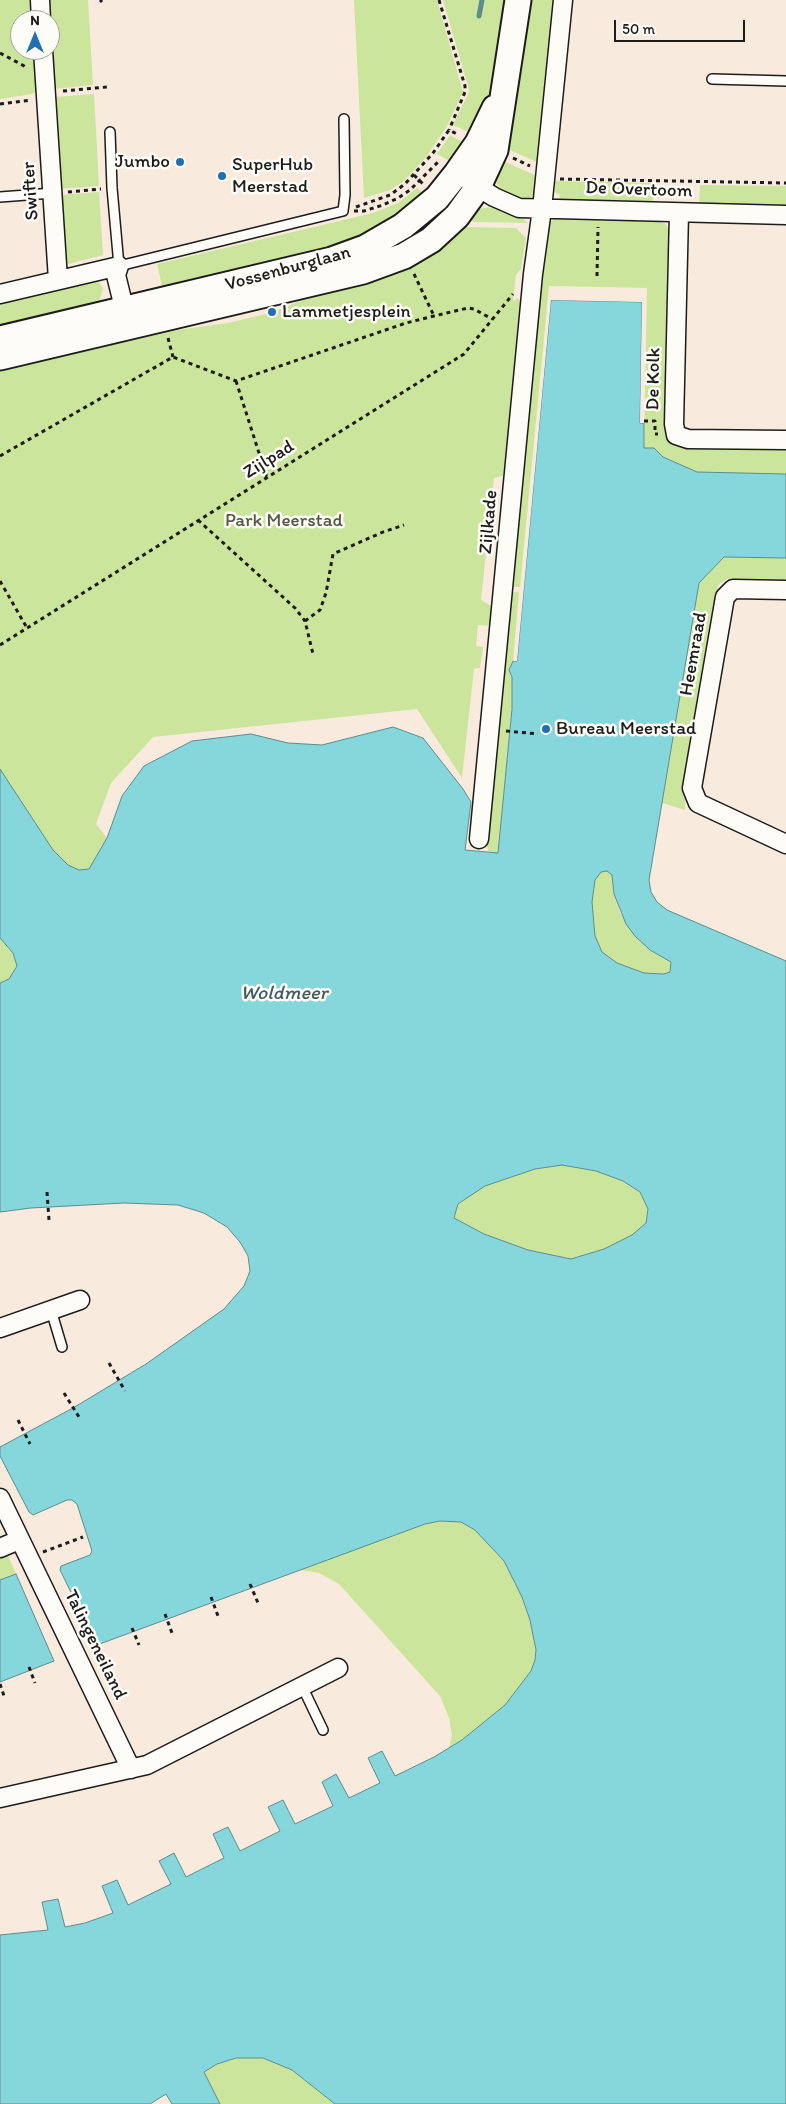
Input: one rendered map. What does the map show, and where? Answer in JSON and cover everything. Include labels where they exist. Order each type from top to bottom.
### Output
[{"type":"street","name":"Vossenburglaan","points":[[0,339],[126,319],[380,266],[404,256],[431,240],[486,192],[495,150],[518,0]]},
{"type":"street","points":[[542,209],[562,0]]},
{"type":"street","name":"Swifter","points":[[44,60],[58,280]]},
{"type":"street","name":"Vossenburglaan","points":[[0,358],[126,319],[332,260],[365,248],[403,226],[437,198],[478,143],[504,90]]},
{"type":"street","points":[[457,173],[486,192]]},
{"type":"street","name":"De Overtoom","points":[[486,192],[519,208],[786,215]]},
{"type":"street","name":"Zijlkade","points":[[479,840],[533,274],[542,209]]},
{"type":"street","name":"De Kolk","points":[[679,213],[674,424],[676,435],[688,439],[786,440]]},
{"type":"street","points":[[119,266],[116,275],[126,319]]},
{"type":"street","points":[[0,294],[119,266]]},
{"type":"street","name":"Heemraad","points":[[786,590],[733,589],[725,597],[692,788],[698,804],[786,844]]},
{"type":"street","points":[[0,1328],[80,1300]]},
{"type":"street","name":"Talingeneiland","points":[[0,1498],[131,1769]]},
{"type":"street","points":[[0,1548],[20,1540]]},
{"type":"street","points":[[0,1798],[147,1764],[338,1668]]},
{"type":"lane","points":[[712,79],[786,81]]},
{"type":"lane","points":[[110,132],[112,188],[119,266],[343,211],[345,195],[344,119]]},
{"type":"lane","points":[[0,196],[52,193]]},
{"type":"lane","points":[[51,1310],[62,1347]]},
{"type":"lane","points":[[302,1686],[323,1730]]},
{"type":"path","points":[[439,0],[465,86],[465,92],[449,130]]},
{"type":"path","points":[[0,53],[41,74],[45,73]]},
{"type":"path","points":[[0,104],[46,95],[107,87]]},
{"type":"path","points":[[343,211],[364,211],[398,198],[410,190],[438,162],[445,163],[457,173]]},
{"type":"path","points":[[545,179],[786,183]]},
{"type":"path","points":[[52,193],[112,188]]},
{"type":"path","points":[[597,276],[598,227]]},
{"type":"path","points":[[412,272],[434,316]]},
{"type":"path","name":"Zijlpad","points":[[0,646],[464,354],[492,319],[533,274]]},
{"type":"path","points":[[0,456],[173,357],[236,381],[406,323],[434,316],[468,308],[474,309],[492,319]]},
{"type":"path","points":[[236,381],[267,478]]},
{"type":"path","points":[[198,520],[295,608],[305,621],[313,654]]},
{"type":"path","points":[[305,621],[320,610],[326,593],[333,554],[404,525]]},
{"type":"path","points":[[0,581],[27,628]]},
{"type":"path","points":[[509,732],[538,734]]},
{"type":"path","points":[[47,1192],[49,1220]]},
{"type":"path","points":[[108,1363],[125,1391]]},
{"type":"path","points":[[64,1393],[79,1417]]},
{"type":"path","points":[[18,1420],[30,1444]]},
{"type":"path","points":[[250,1584],[258,1603]]},
{"type":"path","points":[[211,1597],[218,1616]]},
{"type":"path","points":[[165,1614],[172,1633]]},
{"type":"path","points":[[132,1628],[139,1645]]},
{"type":"path","points":[[29,1667],[35,1684]]},
{"type":"path","points":[[0,1684],[4,1696]]},
{"type":"green space","points":[[0,0],[34,0],[36,10],[10,10],[10,60],[40,60],[40,89],[32,94],[0,99]]},
{"type":"green space","points":[[49,0],[88,0],[93,85],[54,89],[52,60],[60,60],[60,10],[50,10]]},
{"type":"green space","points":[[354,0],[437,0],[463,92],[446,128],[426,157],[404,181],[390,190],[364,198]]},
{"type":"green space","points":[[443,0],[508,0],[495,81],[475,135],[453,125],[469,92]]},
{"type":"green space","points":[[528,0],[555,0],[539,163],[503,147]]},
{"type":"green space","points":[[94,94],[99,186],[59,189],[55,97]]},
{"type":"green space","points":[[450,135],[468,145],[455,164],[437,154]]},
{"type":"green space","points":[[499,159],[539,177],[535,193],[529,199],[520,200],[503,192],[497,184],[494,175]]},
{"type":"green space","points":[[555,181],[653,183],[653,204],[559,202],[560,195],[555,192]]},
{"type":"green space","points":[[700,185],[786,186],[786,206],[699,205]]},
{"type":"green space","points":[[417,188],[427,196],[344,248],[164,294],[157,264],[373,213],[398,203]]},
{"type":"green space","points":[[99,192],[103,255],[68,264],[64,257],[60,195]]},
{"type":"green space","points":[[492,207],[523,219],[528,223],[473,222],[466,216],[477,209]]},
{"type":"green space","points":[[556,218],[658,219],[667,226],[670,231],[665,431],[668,438],[677,445],[786,447],[786,474],[697,472],[663,457],[654,448],[644,448],[647,288],[549,286],[520,587],[510,587],[544,235],[548,224]]},
{"type":"green space","name":"Park Meerstad","points":[[464,227],[516,228],[526,238],[521,269],[516,275],[513,301],[518,298],[523,303],[507,475],[494,478],[481,600],[495,608],[493,626],[478,625],[476,646],[483,647],[480,668],[474,669],[462,778],[417,709],[153,737],[111,783],[96,824],[107,838],[90,869],[79,871],[0,934],[0,364],[160,326],[162,332],[228,323],[274,312],[309,297],[393,275],[436,252]]},
{"type":"green space","points":[[90,279],[98,281],[103,288],[99,302],[90,311],[29,319],[0,326],[0,300]]},
{"type":"green space","points":[[724,557],[786,558],[786,580],[727,579],[718,585],[686,783],[685,810],[662,803],[699,583]]},
{"type":"green space","points":[[510,592],[519,592],[513,661],[509,670],[512,677],[512,709],[498,853],[489,852],[486,845]]},
{"type":"green space","points":[[607,871],[612,875],[614,894],[620,913],[650,950],[672,962],[670,972],[664,974],[644,973],[617,963],[602,952],[595,936],[592,902],[595,880],[601,872]]},
{"type":"green space","points":[[0,938],[13,953],[17,966],[9,979],[0,983]]},
{"type":"green space","points":[[562,1165],[596,1171],[623,1181],[640,1192],[648,1209],[646,1223],[632,1235],[604,1249],[571,1259],[528,1250],[484,1234],[454,1219],[458,1204],[485,1186],[535,1169]]},
{"type":"green space","points":[[440,1521],[461,1522],[476,1530],[504,1561],[522,1597],[530,1620],[536,1650],[531,1671],[505,1705],[462,1740],[449,1748],[452,1735],[449,1718],[440,1696],[339,1584],[319,1573],[300,1570],[425,1524]]},
{"type":"green space","points":[[8,1555],[16,1574],[0,1580],[0,1558]]},
{"type":"green space","points":[[236,2058],[263,2058],[292,2070],[335,2104],[220,2104],[204,2072],[217,2064]]},
{"type":"water","name":"Woldmeer","points":[[551,300],[642,302],[640,423],[644,423],[644,448],[654,448],[663,457],[697,472],[786,474],[786,558],[724,557],[699,583],[649,880],[651,892],[657,902],[667,910],[786,961],[786,2104],[335,2104],[292,2070],[263,2058],[236,2058],[217,2064],[204,2072],[220,2104],[172,2104],[166,2094],[150,2104],[0,2104],[0,1935],[48,1930],[42,1902],[58,1899],[65,1927],[85,1923],[113,1913],[102,1886],[117,1880],[128,1905],[171,1884],[159,1861],[174,1853],[186,1877],[224,1858],[213,1834],[228,1827],[240,1851],[280,1831],[268,1807],[283,1800],[295,1824],[333,1806],[322,1782],[336,1774],[349,1798],[380,1783],[368,1758],[382,1751],[395,1776],[434,1757],[462,1740],[505,1705],[531,1671],[536,1650],[530,1620],[522,1597],[504,1561],[475,1530],[461,1522],[440,1521],[425,1524],[97,1645],[60,1570],[61,1566],[90,1555],[92,1551],[77,1504],[72,1500],[67,1500],[33,1515],[29,1512],[0,1456],[0,1447],[73,1408],[146,1364],[224,1309],[244,1286],[250,1271],[248,1256],[240,1242],[227,1227],[204,1213],[178,1205],[124,1203],[31,1208],[0,1212],[0,983],[9,979],[17,966],[13,953],[0,938],[0,769],[53,850],[68,865],[79,870],[89,869],[107,838],[122,796],[144,766],[192,741],[251,734],[288,743],[322,745],[393,727],[423,738],[471,802],[465,850],[498,853],[512,709],[512,677],[509,670],[513,661],[517,661]],"holes":[[[607,871],[612,875],[614,894],[626,924],[635,936],[650,950],[671,962],[670,972],[664,974],[644,973],[617,963],[602,952],[595,936],[592,902],[595,880],[601,872]],[[562,1165],[596,1171],[623,1181],[640,1192],[648,1209],[646,1223],[632,1235],[604,1249],[571,1259],[528,1250],[484,1234],[454,1218],[458,1204],[485,1186],[535,1169]]]},
{"type":"water","points":[[16,1574],[54,1661],[0,1682],[0,1580]]},
{"type":"pier","points":[[551,297],[644,301],[644,423],[640,423],[642,302],[551,300],[517,661],[513,661],[515,659],[549,300]]},
{"type":"waterway","points":[[479,16],[482,0]]},
{"type":"place","name":"Jumbo","points":[[180,162]]},
{"type":"place","name":"SuperHub Meerstad","points":[[222,176]]},
{"type":"place","name":"Lammetjesplein","points":[[272,312]]},
{"type":"place","name":"Bureau Meerstad","points":[[546,729]]}]
